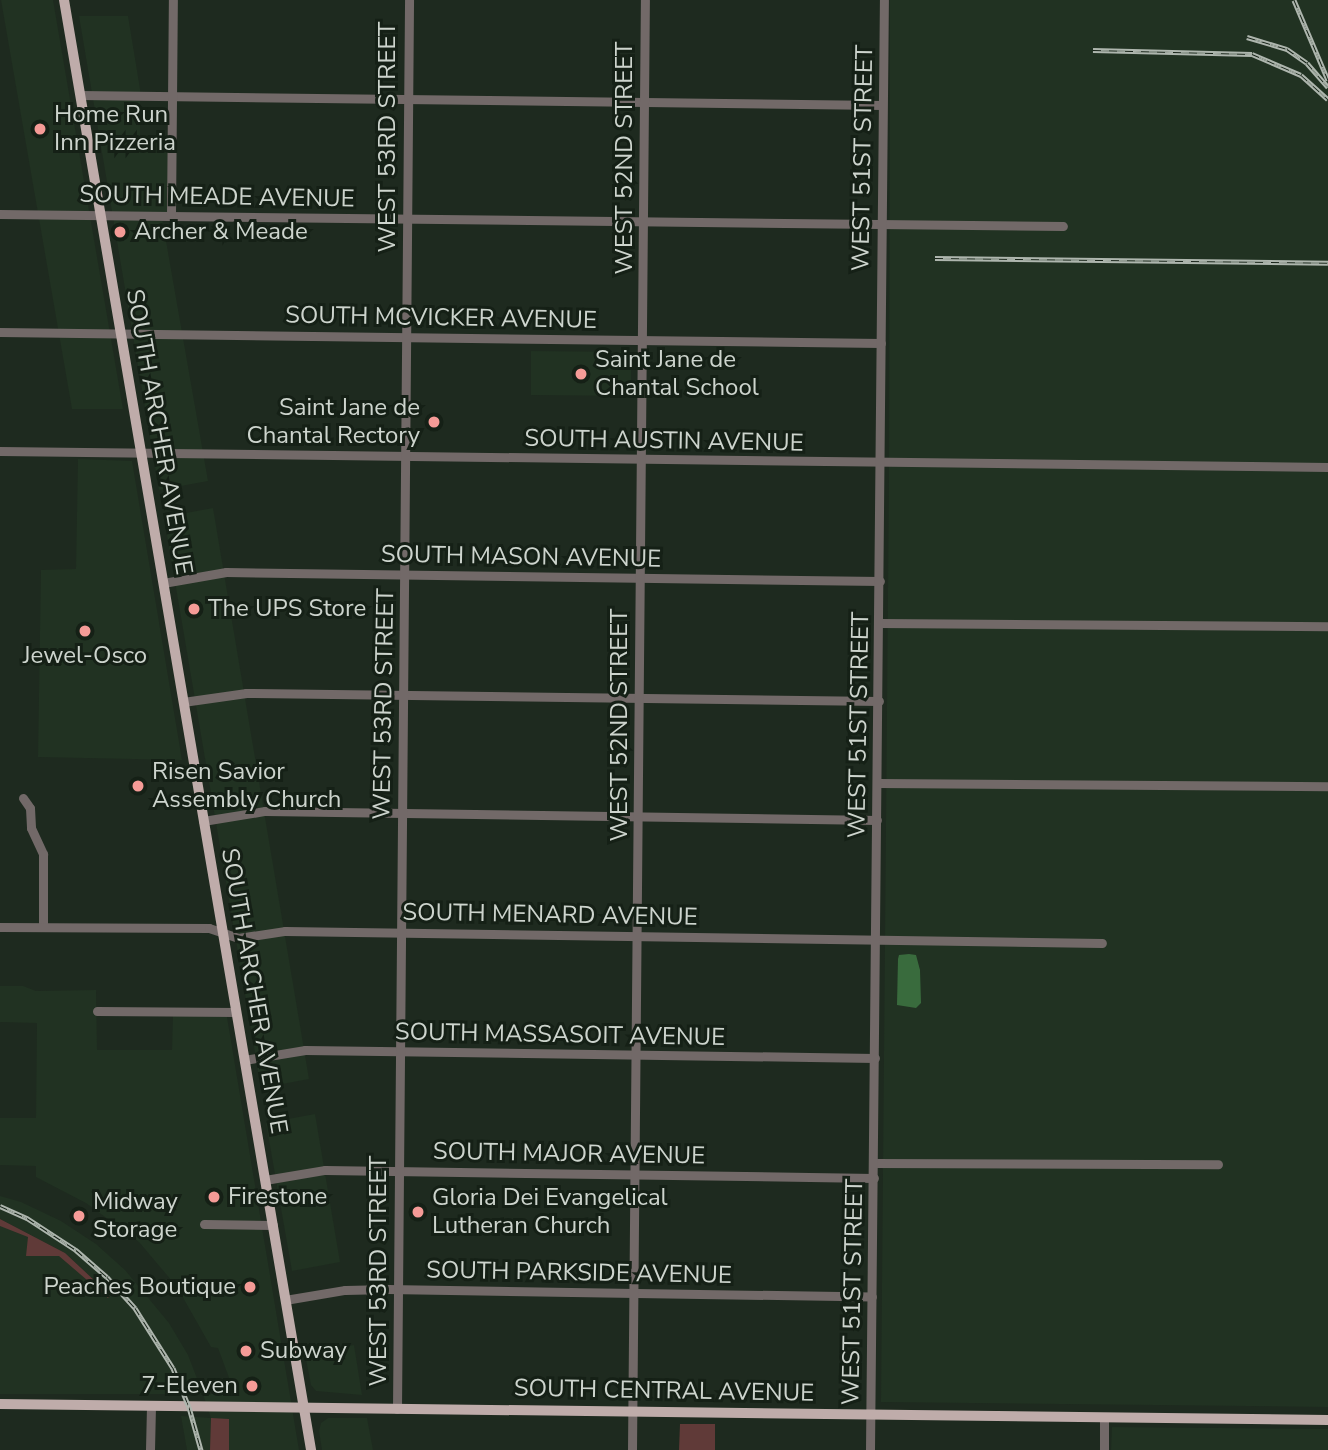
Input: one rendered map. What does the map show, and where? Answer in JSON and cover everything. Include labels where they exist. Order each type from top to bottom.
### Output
[{"type":"main road","name":"SOUTH ARCHER AVENUE","points":[[64,0],[311,1450]]},
{"type":"main road","name":"SOUTH CENTRAL AVENUE","points":[[0,1405],[1328,1420]]},
{"type":"street","points":[[171,215],[173,0]]},
{"type":"street","name":"WEST 53RD STREET","points":[[397,1409],[409,0]]},
{"type":"street","name":"WEST 52ND STREET","points":[[632,1450],[645,0]]},
{"type":"street","name":"WEST 51ST STREET","points":[[870,1450],[884,0]]},
{"type":"street","points":[[80,95],[882,105]]},
{"type":"street","name":"SOUTH MEADE AVENUE","points":[[0,214],[1063,226]]},
{"type":"street","name":"SOUTH MCVICKER AVENUE","points":[[0,332],[881,343]]},
{"type":"street","name":"SOUTH AUSTIN AVENUE","points":[[0,451],[1328,467]]},
{"type":"street","name":"SOUTH MASON AVENUE","points":[[163,583],[226,572],[880,580]]},
{"type":"street","points":[[879,623],[1328,625]]},
{"type":"street","points":[[183,702],[246,693],[879,701]]},
{"type":"street","points":[[878,783],[1328,786]]},
{"type":"street","points":[[23,798],[30,808],[31,828],[43,854],[43,927]]},
{"type":"street","points":[[203,821],[265,811],[877,820]]},
{"type":"street","name":"SOUTH MENARD AVENUE","points":[[0,927],[209,928],[239,938],[285,931],[1102,943]]},
{"type":"street","points":[[97,1012],[236,1012]]},
{"type":"street","name":"SOUTH MASSASOIT AVENUE","points":[[244,1060],[305,1051],[875,1058]]},
{"type":"street","points":[[874,1163],[1218,1164]]},
{"type":"street","name":"SOUTH MAJOR AVENUE","points":[[265,1180],[325,1170],[874,1178]]},
{"type":"street","points":[[204,1224],[273,1225]]},
{"type":"street","name":"SOUTH PARKSIDE AVENUE","points":[[285,1300],[345,1290],[398,1289],[872,1297]]},
{"type":"street","points":[[150,1450],[151,1406]]},
{"type":"street","points":[[1104,1418],[1104,1450]]},
{"type":"shaded area","points":[[1,0],[53,0],[123,409],[72,409]]},
{"type":"shaded area","points":[[890,0],[1328,0],[1328,1407],[881,1402]]},
{"type":"shaded area","points":[[79,16],[128,16],[140,89],[140,136],[169,137],[168,218],[162,218],[208,481],[159,490]]},
{"type":"shaded area","name":"Saint Jane de Chantal School","points":[[531,351],[631,352],[631,396],[531,395]]},
{"type":"shaded area","points":[[78,459],[132,461],[182,760],[38,757],[41,570],[76,569]]},
{"type":"shaded area","points":[[213,508],[309,1079],[261,1088],[164,517]]},
{"type":"shaded area","points":[[899,955],[916,955],[920,970],[921,1003],[916,1008],[897,1005],[898,959]]},
{"type":"shaded area","points":[[0,986],[23,986],[36,991],[96,990],[97,1050],[172,1050],[173,1015],[227,1017],[299,1450],[187,1450],[181,1416],[211,1418],[203,1394],[235,1394],[218,1348],[211,1347],[177,1287],[139,1242],[86,1203],[36,1177],[36,1166],[0,1165],[0,1118],[36,1118],[37,1023],[0,1022]]},
{"type":"shaded area","points":[[315,1114],[340,1262],[292,1271],[266,1123]]},
{"type":"shaded area","points":[[0,1196],[21,1202],[61,1221],[96,1244],[125,1270],[169,1323],[188,1355],[203,1394],[0,1394],[0,1224],[30,1235],[59,1253],[110,1295],[65,1253],[0,1219]]},
{"type":"shaded area","points":[[0,1219],[65,1253],[110,1295],[108,1298],[59,1256],[26,1256],[28,1237],[0,1226]]},
{"type":"shaded area","points":[[354,1345],[362,1395],[316,1391],[311,1385],[305,1354]]},
{"type":"shaded area","points":[[211,1418],[229,1419],[229,1450],[210,1450]]},
{"type":"shaded area","points":[[328,1418],[367,1418],[373,1450],[322,1450],[319,1431],[321,1423]]},
{"type":"shaded area","points":[[680,1424],[715,1424],[715,1450],[679,1450]]},
{"type":"shaded area","points":[[1112,1427],[1328,1429],[1328,1450],[1111,1450]]},
{"type":"railway","points":[[1294,0],[1328,80]]},
{"type":"railway","points":[[1247,37],[1287,49],[1307,63],[1328,87]]},
{"type":"railway","points":[[1093,50],[1252,54],[1301,75],[1328,99]]},
{"type":"railway","points":[[935,258],[1328,263]]},
{"type":"railway","points":[[0,1206],[27,1218],[76,1250],[107,1277],[135,1308],[173,1368],[189,1407],[201,1450]]},
{"type":"place","name":"Home Run Inn Pizzeria","points":[[40,129]]},
{"type":"place","name":"Archer & Meade","points":[[120,232]]},
{"type":"place","name":"Saint Jane de Chantal School","points":[[581,374]]},
{"type":"place","name":"Saint Jane de Chantal Rectory","points":[[434,422]]},
{"type":"place","name":"The UPS Store","points":[[194,609]]},
{"type":"place","name":"Jewel-Osco","points":[[85,631]]},
{"type":"place","name":"Risen Savior Assembly Church","points":[[138,786]]},
{"type":"place","name":"Firestone","points":[[214,1197]]},
{"type":"place","name":"Gloria Dei Evangelical Lutheran Church","points":[[418,1212]]},
{"type":"place","name":"Midway Storage","points":[[79,1216]]},
{"type":"place","name":"Peaches Boutique","points":[[250,1287]]},
{"type":"place","name":"Subway","points":[[246,1351]]},
{"type":"place","name":"7-Eleven","points":[[252,1386]]}]
